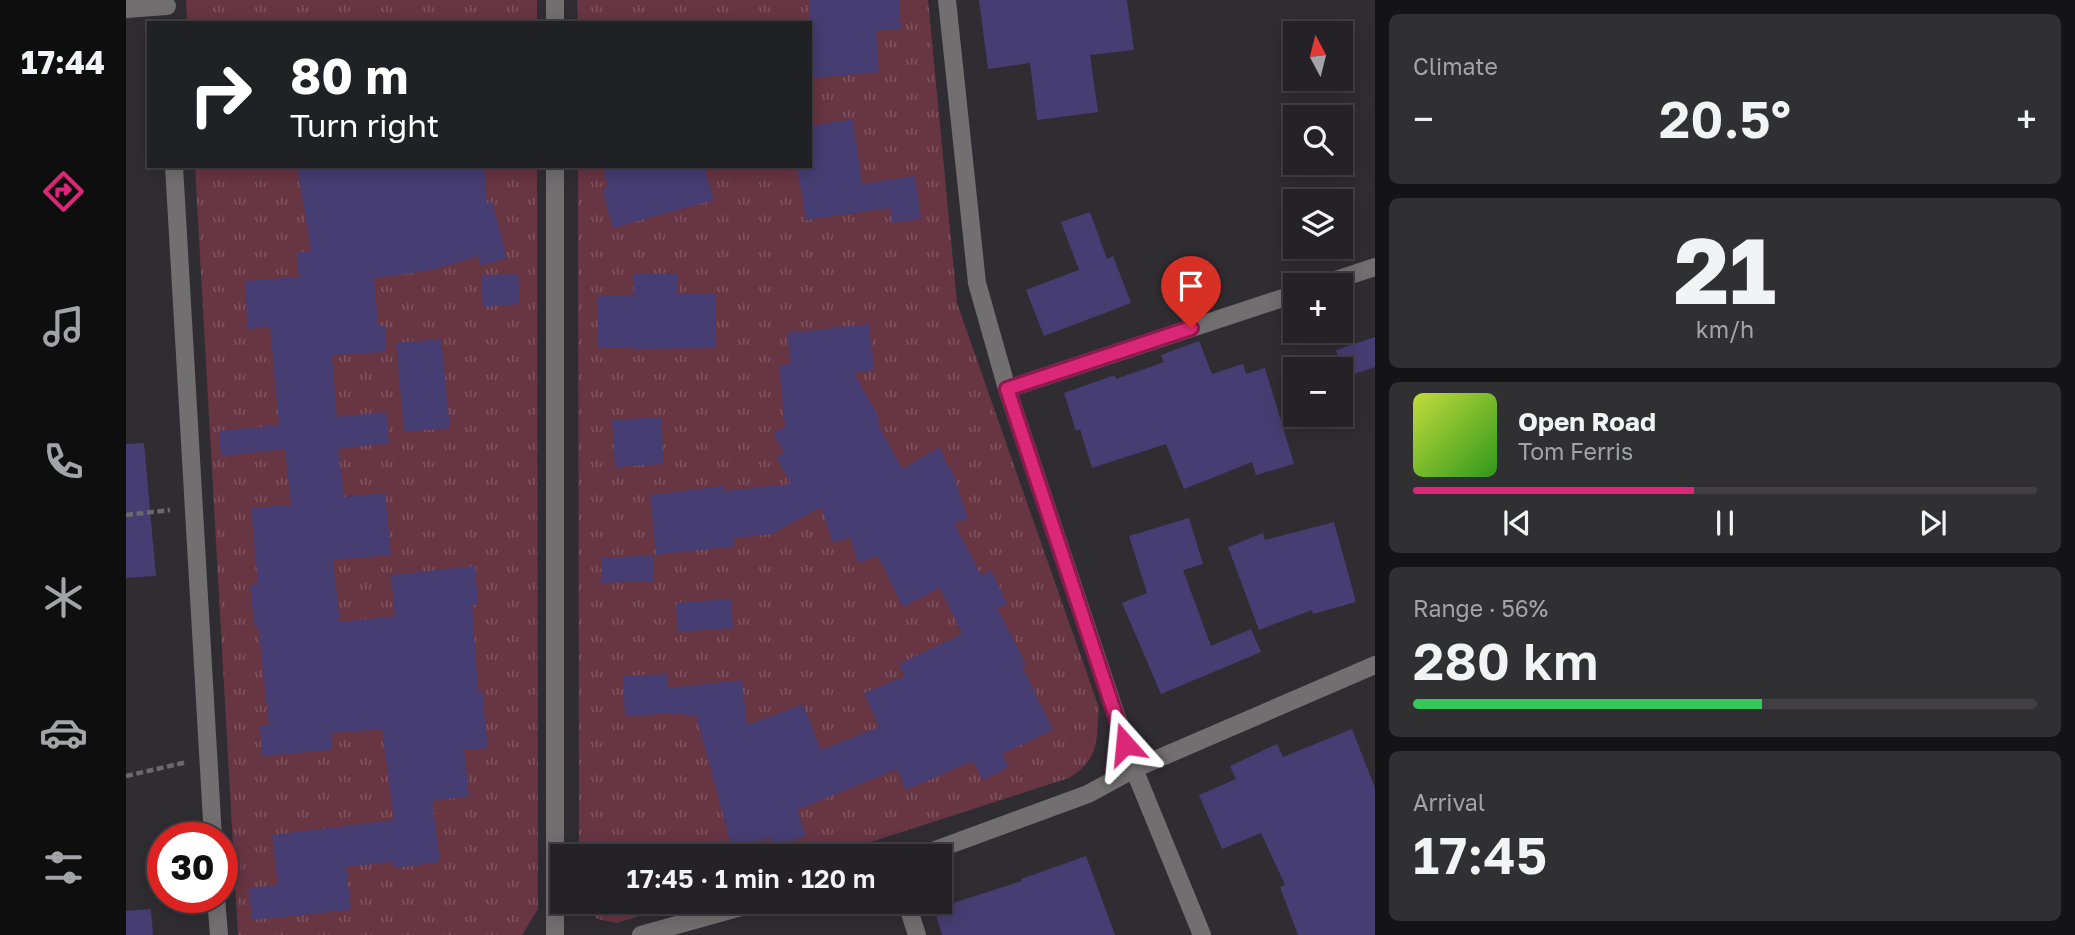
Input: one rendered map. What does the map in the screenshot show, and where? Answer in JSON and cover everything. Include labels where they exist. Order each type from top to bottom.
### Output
[{"type":"street","points":[[555,0],[555,21]]},
{"type":"street","points":[[947,0],[977,284],[1007,389],[1134,769],[1202,935]]},
{"type":"street","points":[[126,9],[167,10]]},
{"type":"street","points":[[174,168],[212,822]]},
{"type":"street","points":[[555,168],[555,935]]},
{"type":"street","points":[[1353,274],[1375,267]]},
{"type":"street","points":[[1007,389],[1283,298]]},
{"type":"street","points":[[952,844],[1088,794],[1134,769],[1375,665]]},
{"type":"street","points":[[217,913],[219,935]]},
{"type":"street","points":[[641,935],[716,914]]},
{"type":"street","points":[[910,914],[917,935]]},
{"type":"path","points":[[126,514],[194,509]]},
{"type":"path","points":[[126,776],[209,757]]},
{"type":"green space","points":[[186,0],[537,0],[537,21],[187,21]]},
{"type":"green space","points":[[577,0],[928,0],[957,303],[1099,708],[1094,748],[1086,764],[1069,778],[864,844],[579,844],[578,168],[812,168],[812,21],[578,21]]},
{"type":"green space","points":[[195,168],[537,168],[538,909],[522,935],[238,935],[238,822],[232,822]]},
{"type":"green space","points":[[594,914],[645,914],[617,923],[597,919]]},
{"type":"building","points":[[810,0],[899,0],[901,29],[876,31],[879,72],[812,78]]},
{"type":"building","points":[[979,0],[1127,0],[1134,50],[1090,55],[1098,112],[1037,120],[1030,63],[988,69]]},
{"type":"building","points":[[853,119],[862,184],[915,176],[921,219],[892,223],[890,208],[806,220],[797,168],[812,168],[812,126]]},
{"type":"building","points":[[297,168],[484,168],[487,203],[492,202],[507,258],[480,266],[479,256],[428,271],[374,278],[378,326],[385,326],[386,352],[332,355],[337,417],[386,412],[389,443],[338,449],[344,497],[385,493],[391,555],[333,560],[340,622],[395,616],[391,575],[475,566],[478,604],[472,605],[478,691],[482,690],[488,748],[464,750],[469,796],[432,801],[440,862],[394,868],[393,862],[346,867],[351,910],[252,920],[249,888],[278,885],[272,835],[394,820],[382,729],[331,733],[332,750],[262,756],[260,726],[269,725],[258,625],[254,625],[250,585],[258,584],[251,508],[291,505],[285,449],[221,456],[219,431],[279,425],[270,327],[248,329],[245,281],[299,277],[297,252],[311,251]]},
{"type":"building","points":[[603,168],[705,168],[714,200],[613,228],[602,189],[608,187]]},
{"type":"building","points":[[1090,212],[1107,259],[1113,256],[1131,303],[1044,336],[1026,290],[1079,270],[1061,222]]},
{"type":"building","points":[[678,273],[678,294],[715,293],[716,348],[598,348],[597,296],[634,295],[634,274]]},
{"type":"building","points":[[518,274],[520,304],[483,307],[481,275]]},
{"type":"building","points":[[869,324],[874,370],[854,373],[880,420],[877,422],[902,469],[940,447],[948,468],[951,467],[968,519],[954,523],[981,575],[991,570],[1007,604],[997,608],[1026,664],[1022,666],[1053,730],[1002,754],[1009,767],[983,780],[973,761],[906,790],[897,769],[797,810],[806,836],[781,844],[771,844],[769,838],[747,844],[731,844],[696,715],[685,716],[684,713],[625,716],[623,676],[668,674],[668,688],[742,680],[747,725],[803,704],[821,750],[879,727],[864,693],[905,676],[899,664],[962,634],[940,588],[903,607],[878,556],[858,563],[850,537],[833,543],[821,507],[772,534],[734,538],[735,546],[656,555],[650,495],[724,486],[725,491],[791,484],[776,457],[784,453],[773,434],[785,427],[779,365],[791,364],[787,333]]},
{"type":"building","points":[[1375,337],[1375,367],[1353,374],[1353,357],[1338,357],[1336,350]]},
{"type":"building","points":[[441,339],[450,428],[404,432],[396,343]]},
{"type":"building","points":[[1199,341],[1212,374],[1243,364],[1246,374],[1265,368],[1294,464],[1256,475],[1252,462],[1184,489],[1166,444],[1092,468],[1080,429],[1076,431],[1064,393],[1164,362],[1161,355]]},
{"type":"building","points":[[661,417],[664,464],[615,467],[612,420]]},
{"type":"building","points":[[144,443],[156,576],[126,578],[126,444]]},
{"type":"building","points":[[1189,518],[1203,564],[1183,570],[1211,646],[1251,629],[1261,652],[1161,694],[1122,603],[1147,593],[1129,536]]},
{"type":"building","points":[[1334,522],[1356,602],[1313,614],[1312,610],[1259,630],[1228,547],[1263,533],[1265,540]]},
{"type":"building","points":[[653,555],[654,581],[602,583],[601,558]]},
{"type":"building","points":[[731,599],[733,628],[678,632],[676,603]]},
{"type":"building","points":[[1352,729],[1375,788],[1375,935],[1298,935],[1280,887],[1285,885],[1261,833],[1222,849],[1199,795],[1236,779],[1230,766],[1277,744],[1283,757]]},
{"type":"building","points":[[1086,856],[1115,935],[942,935],[936,914],[952,914],[952,903],[1022,881],[1021,879]]},
{"type":"building","points":[[147,909],[147,913],[151,913],[153,935],[126,935],[126,911]]},
{"type":"route","points":[[1125,744],[1007,389],[1191,328]]}]
